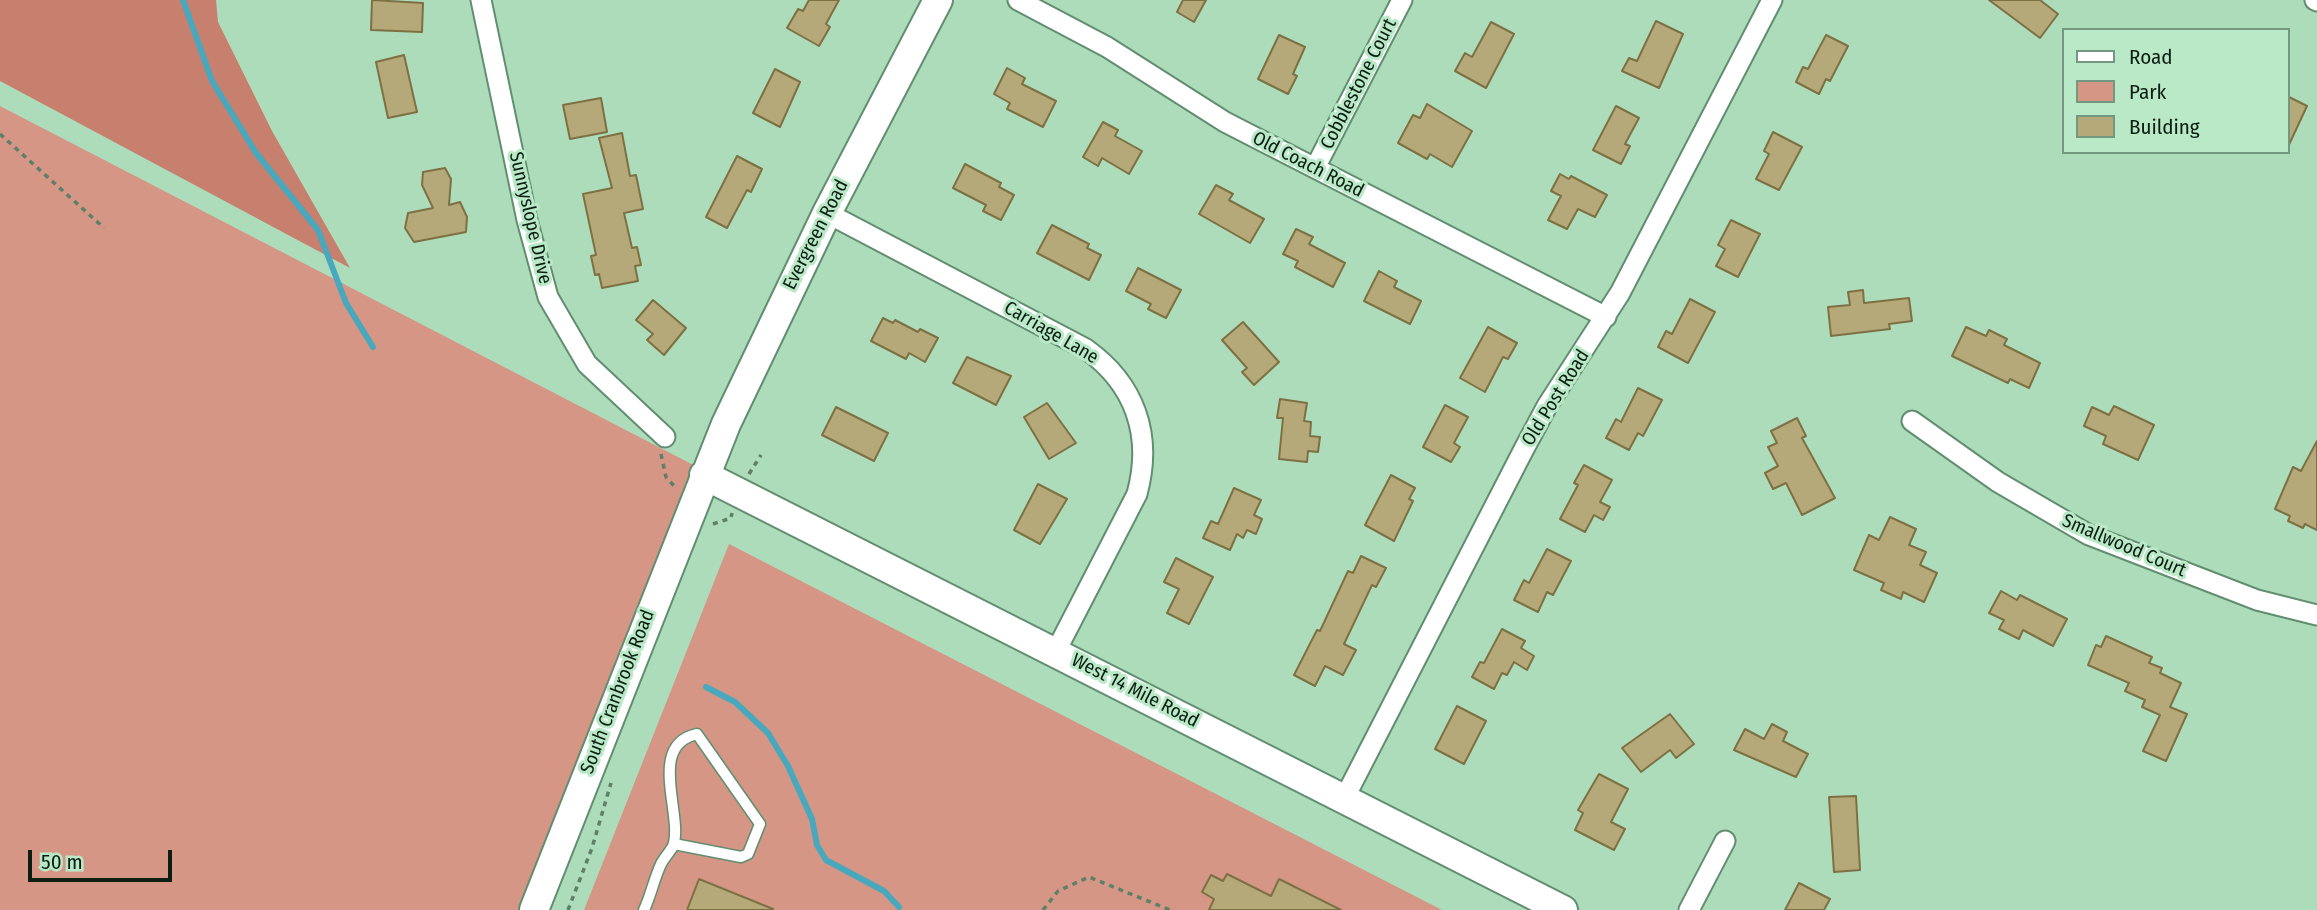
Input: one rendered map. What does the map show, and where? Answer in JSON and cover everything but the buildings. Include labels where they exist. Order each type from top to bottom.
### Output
[{"type":"street","name":"Sunnyslope Drive","points":[[481,0],[527,220],[548,297],[587,365],[665,437]]},
{"type":"street","name":"Evergreen Road","points":[[699,487],[776,315],[938,0]]},
{"type":"street","name":"Old Coach Road","points":[[1018,0],[1107,47],[1225,122],[1605,317]]},
{"type":"street","name":"Cobblestone Court","points":[[1315,168],[1402,0]]},
{"type":"street","name":"Old Post Road","points":[[1345,797],[1547,406],[1605,317],[1772,0]]},
{"type":"street","name":"Carriage Lane","points":[[827,213],[1086,349],[1116,376],[1135,405],[1143,438],[1142,476],[1137,494],[1056,651]]},
{"type":"street","name":"Smallwood Court","points":[[1912,421],[2008,488],[2089,535],[2257,600],[2317,615]]},
{"type":"street","name":"West 14 Mile Road","points":[[699,487],[1056,651],[1563,910]]},
{"type":"street","name":"South Cranbrook Road","points":[[534,910],[699,487]]},
{"type":"street","points":[[1689,910],[1725,841]]},
{"type":"lane","points":[[645,910],[662,863],[674,844],[671,764],[674,750],[681,741],[697,734],[760,824],[748,854],[741,857],[674,844]]},
{"type":"path","points":[[0,134],[104,228]]},
{"type":"path","points":[[665,437],[659,449],[666,478],[699,487]]},
{"type":"path","points":[[751,469],[761,455]]},
{"type":"path","points":[[1043,910],[1058,891],[1089,877],[1170,910]]},
{"type":"green space","points":[[0,106],[701,469],[526,910],[0,910]]},
{"type":"green space","points":[[729,544],[1442,910],[584,910]]},
{"type":"shaded area","points":[[0,0],[216,0],[218,22],[272,131],[350,268],[0,81]]},
{"type":"waterway","points":[[183,0],[212,81],[256,153],[318,230],[346,303],[373,347]]},
{"type":"waterway","points":[[706,687],[735,702],[768,733],[788,766],[812,819],[817,845],[826,860],[884,891],[899,907]]}]
